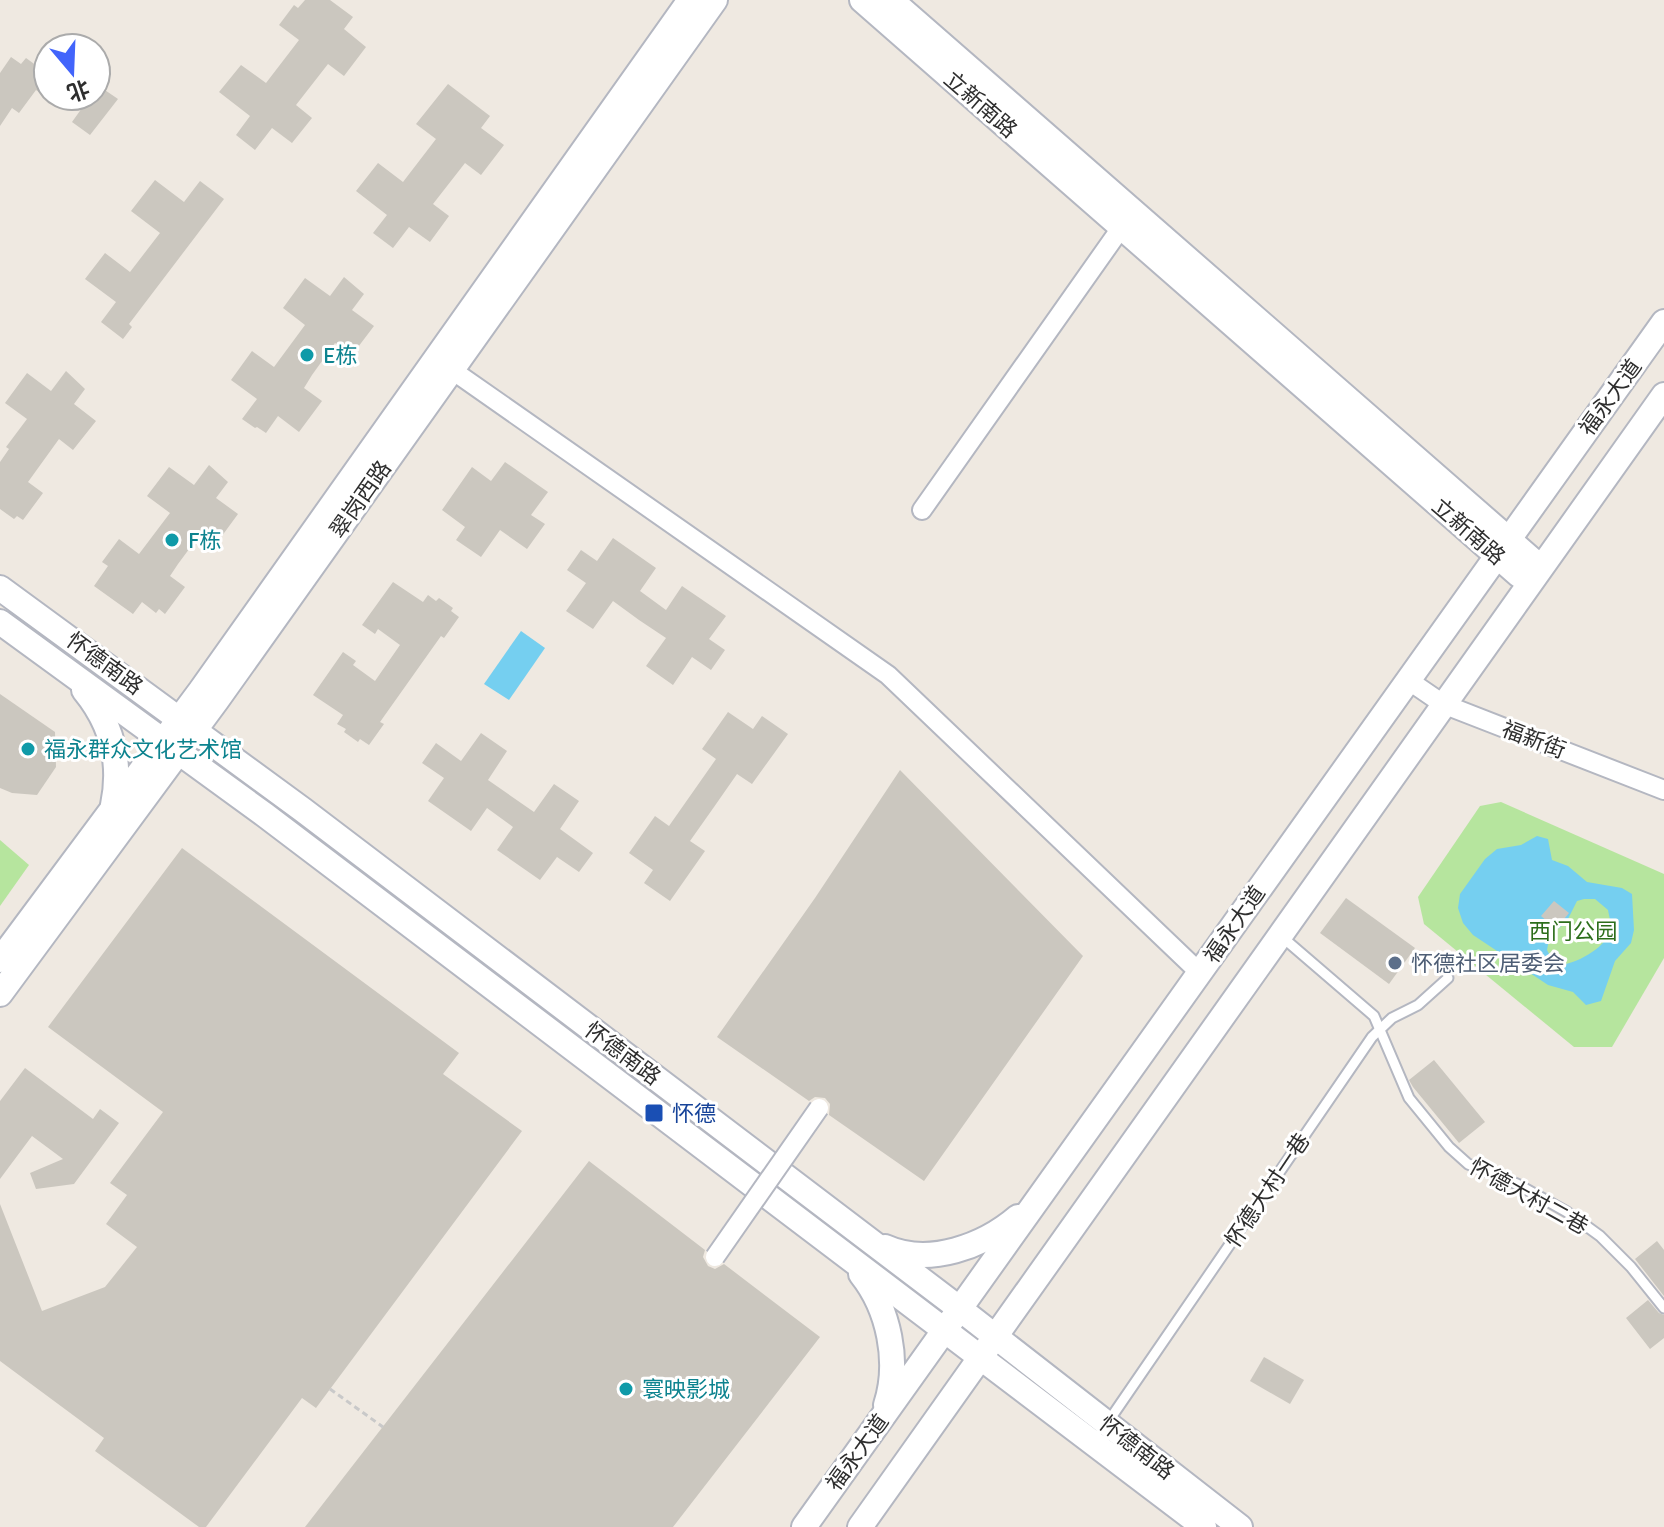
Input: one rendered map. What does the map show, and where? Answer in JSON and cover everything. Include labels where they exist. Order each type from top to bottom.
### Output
[{"type":"main road","name":"翠岗西路","points":[[187,724],[690,0]]},
{"type":"main road","name":"翠岗西路","points":[[0,994],[171,746],[452,370],[715,0]]},
{"type":"main road","name":"立新南路","points":[[862,0],[1128,220],[1503,548],[1531,559],[1534,577]]},
{"type":"main road","name":"立新南路","points":[[891,0],[1128,220]]},
{"type":"main road","name":"福永大道","points":[[804,1527],[1664,322]]},
{"type":"main road","name":"福永大道","points":[[860,1527],[1664,395]]},
{"type":"main road","name":"怀德南路","points":[[0,588],[187,724],[865,1237],[1240,1527]]},
{"type":"main road","name":"怀德南路","points":[[0,622],[171,746],[981,1357],[1197,1525]]},
{"type":"main road","points":[[68,670],[97,709],[115,746],[118,780],[113,809]]},
{"type":"main road","name":"翠岗西路","points":[[0,960],[113,809],[171,746]]},
{"type":"main road","points":[[865,1237],[894,1251],[915,1254],[956,1250],[990,1236],[1038,1199]]},
{"type":"main road","points":[[847,1256],[868,1282],[890,1340],[892,1383],[878,1423]]},
{"type":"street","points":[[922,510],[1128,220]]},
{"type":"street","points":[[452,370],[888,675],[1200,973]]},
{"type":"street","name":"福新街","points":[[1408,680],[1443,704],[1664,790]]},
{"type":"street","points":[[715,1257],[819,1108]]},
{"type":"lane","name":"怀德大村二巷","points":[[1280,936],[1364,1007],[1380,1027],[1409,1098],[1449,1147],[1468,1164],[1517,1184],[1567,1212],[1600,1236],[1631,1267],[1664,1308]]},
{"type":"lane","name":"怀德大村一巷","points":[[1107,1424],[1380,1027],[1418,1005],[1448,978]]},
{"type":"path","points":[[330,1389],[383,1427]]},
{"type":"green space","name":"西门公园","points":[[1501,802],[1664,874],[1664,958],[1612,1047],[1574,1047],[1424,924],[1418,897],[1480,806]]},
{"type":"green space","points":[[0,840],[29,865],[0,906]]},
{"type":"water","points":[[521,631],[545,648],[509,700],[484,684]]},
{"type":"water","points":[[1537,836],[1548,839],[1552,860],[1568,866],[1587,882],[1622,888],[1632,894],[1634,930],[1631,943],[1615,961],[1601,1001],[1586,1005],[1573,992],[1548,985],[1473,935],[1463,923],[1458,908],[1460,894],[1485,859],[1497,849],[1521,845]],"holes":[[[1595,899],[1608,910],[1611,926],[1607,938],[1587,955],[1570,963],[1555,965],[1547,950],[1550,934],[1566,923],[1577,901]]]},
{"type":"building","points":[[305,0],[330,0],[353,17],[344,29],[366,47],[344,76],[328,64],[296,105],[312,118],[292,143],[272,128],[255,150],[236,135],[250,116],[219,92],[241,65],[266,83],[299,40],[279,25],[294,5],[298,8]]},
{"type":"building","points":[[11,57],[21,64],[26,58],[32,62],[32,95],[19,113],[12,108],[0,126],[0,73]]},
{"type":"building","points":[[448,84],[490,116],[481,128],[504,145],[481,175],[465,163],[433,204],[449,216],[430,242],[409,227],[393,248],[373,233],[387,215],[356,191],[378,163],[403,182],[436,139],[416,124]]},
{"type":"building","points":[[79,112],[108,112],[90,135],[72,122]]},
{"type":"building","points":[[155,180],[184,202],[200,181],[224,199],[129,324],[132,327],[123,339],[101,322],[116,302],[85,279],[105,253],[130,272],[160,233],[131,211]]},
{"type":"building","name":"E栋","points":[[344,277],[364,294],[352,310],[374,326],[352,355],[335,343],[312,375],[304,388],[322,401],[299,432],[278,416],[266,433],[255,428],[242,419],[257,399],[231,380],[252,351],[274,367],[305,325],[283,308],[305,278],[330,296]]},
{"type":"building","points":[[66,371],[85,389],[74,404],[96,421],[73,450],[59,439],[28,482],[43,493],[23,520],[17,516],[14,519],[0,509],[0,462],[9,449],[6,447],[27,419],[5,403],[27,373],[51,391]]},
{"type":"building","points":[[505,462],[548,492],[531,515],[545,524],[527,549],[500,530],[481,557],[456,540],[465,527],[442,510],[472,467],[491,481]]},
{"type":"building","name":"F栋","points":[[209,465],[228,482],[216,498],[238,514],[216,544],[201,533],[178,564],[170,576],[185,587],[165,614],[159,609],[156,613],[142,602],[133,614],[94,586],[108,566],[102,562],[119,539],[139,554],[170,513],[147,496],[169,467],[194,485]]},
{"type":"building","points":[[613,538],[656,568],[640,591],[666,610],[682,586],[726,616],[709,639],[725,650],[711,670],[692,657],[673,685],[646,666],[666,638],[613,601],[593,629],[566,611],[586,583],[567,570],[581,550],[597,561]]},
{"type":"building","points":[[393,582],[423,602],[428,595],[436,601],[439,598],[459,617],[444,638],[441,636],[380,722],[384,724],[369,745],[360,739],[358,742],[344,732],[346,729],[337,724],[343,715],[313,695],[343,652],[356,661],[353,665],[375,681],[400,645],[378,629],[375,634],[362,625]]},
{"type":"building","name":"福永群众文化艺术馆","points":[[0,694],[55,732],[56,767],[37,795],[12,793],[0,788]]},
{"type":"building","points":[[728,712],[753,729],[762,716],[788,734],[752,784],[737,774],[690,841],[705,851],[670,901],[644,883],[653,870],[629,853],[655,816],[669,826],[716,759],[702,749]]},
{"type":"building","points":[[481,733],[507,751],[488,780],[534,812],[554,784],[579,801],[560,829],[593,853],[579,872],[557,857],[540,880],[497,850],[513,827],[487,808],[471,831],[428,801],[444,778],[422,763],[436,743],[461,761]]},
{"type":"building","points":[[900,770],[1083,956],[924,1181],[829,1115],[830,1104],[825,1098],[815,1097],[809,1101],[717,1037]]},
{"type":"building","points":[[182,848],[459,1053],[443,1074],[522,1131],[316,1408],[302,1398],[206,1527],[199,1527],[95,1451],[104,1438],[0,1361],[0,1204],[42,1311],[105,1287],[137,1247],[106,1224],[127,1195],[110,1183],[163,1112],[48,1027]]},
{"type":"building","points":[[1346,898],[1415,948],[1389,984],[1320,933]]},
{"type":"building","points":[[1554,901],[1569,913],[1556,929],[1541,916]]},
{"type":"building","points":[[1434,1060],[1485,1122],[1459,1143],[1409,1080]]},
{"type":"building","points":[[25,1068],[93,1119],[100,1109],[119,1123],[74,1184],[36,1189],[30,1173],[63,1159],[32,1136],[0,1179],[0,1101]]},
{"type":"building","points":[[589,1161],[705,1250],[703,1257],[708,1266],[715,1269],[724,1264],[820,1337],[673,1527],[305,1527]]},
{"type":"building","points":[[1657,1241],[1664,1250],[1664,1296],[1635,1259]]},
{"type":"building","points":[[1648,1300],[1664,1315],[1664,1338],[1650,1349],[1626,1318]]},
{"type":"building","points":[[1264,1357],[1304,1380],[1290,1404],[1250,1381]]},
{"type":"place","name":"E栋","points":[[307,355]]},
{"type":"place","name":"F栋","points":[[172,540]]},
{"type":"place","name":"福永群众文化艺术馆","points":[[28,749]]},
{"type":"place","name":"怀德社区居委会","points":[[1395,963]]},
{"type":"place","name":"怀德","points":[[654,1113]]},
{"type":"place","name":"寰映影城","points":[[626,1389]]}]
